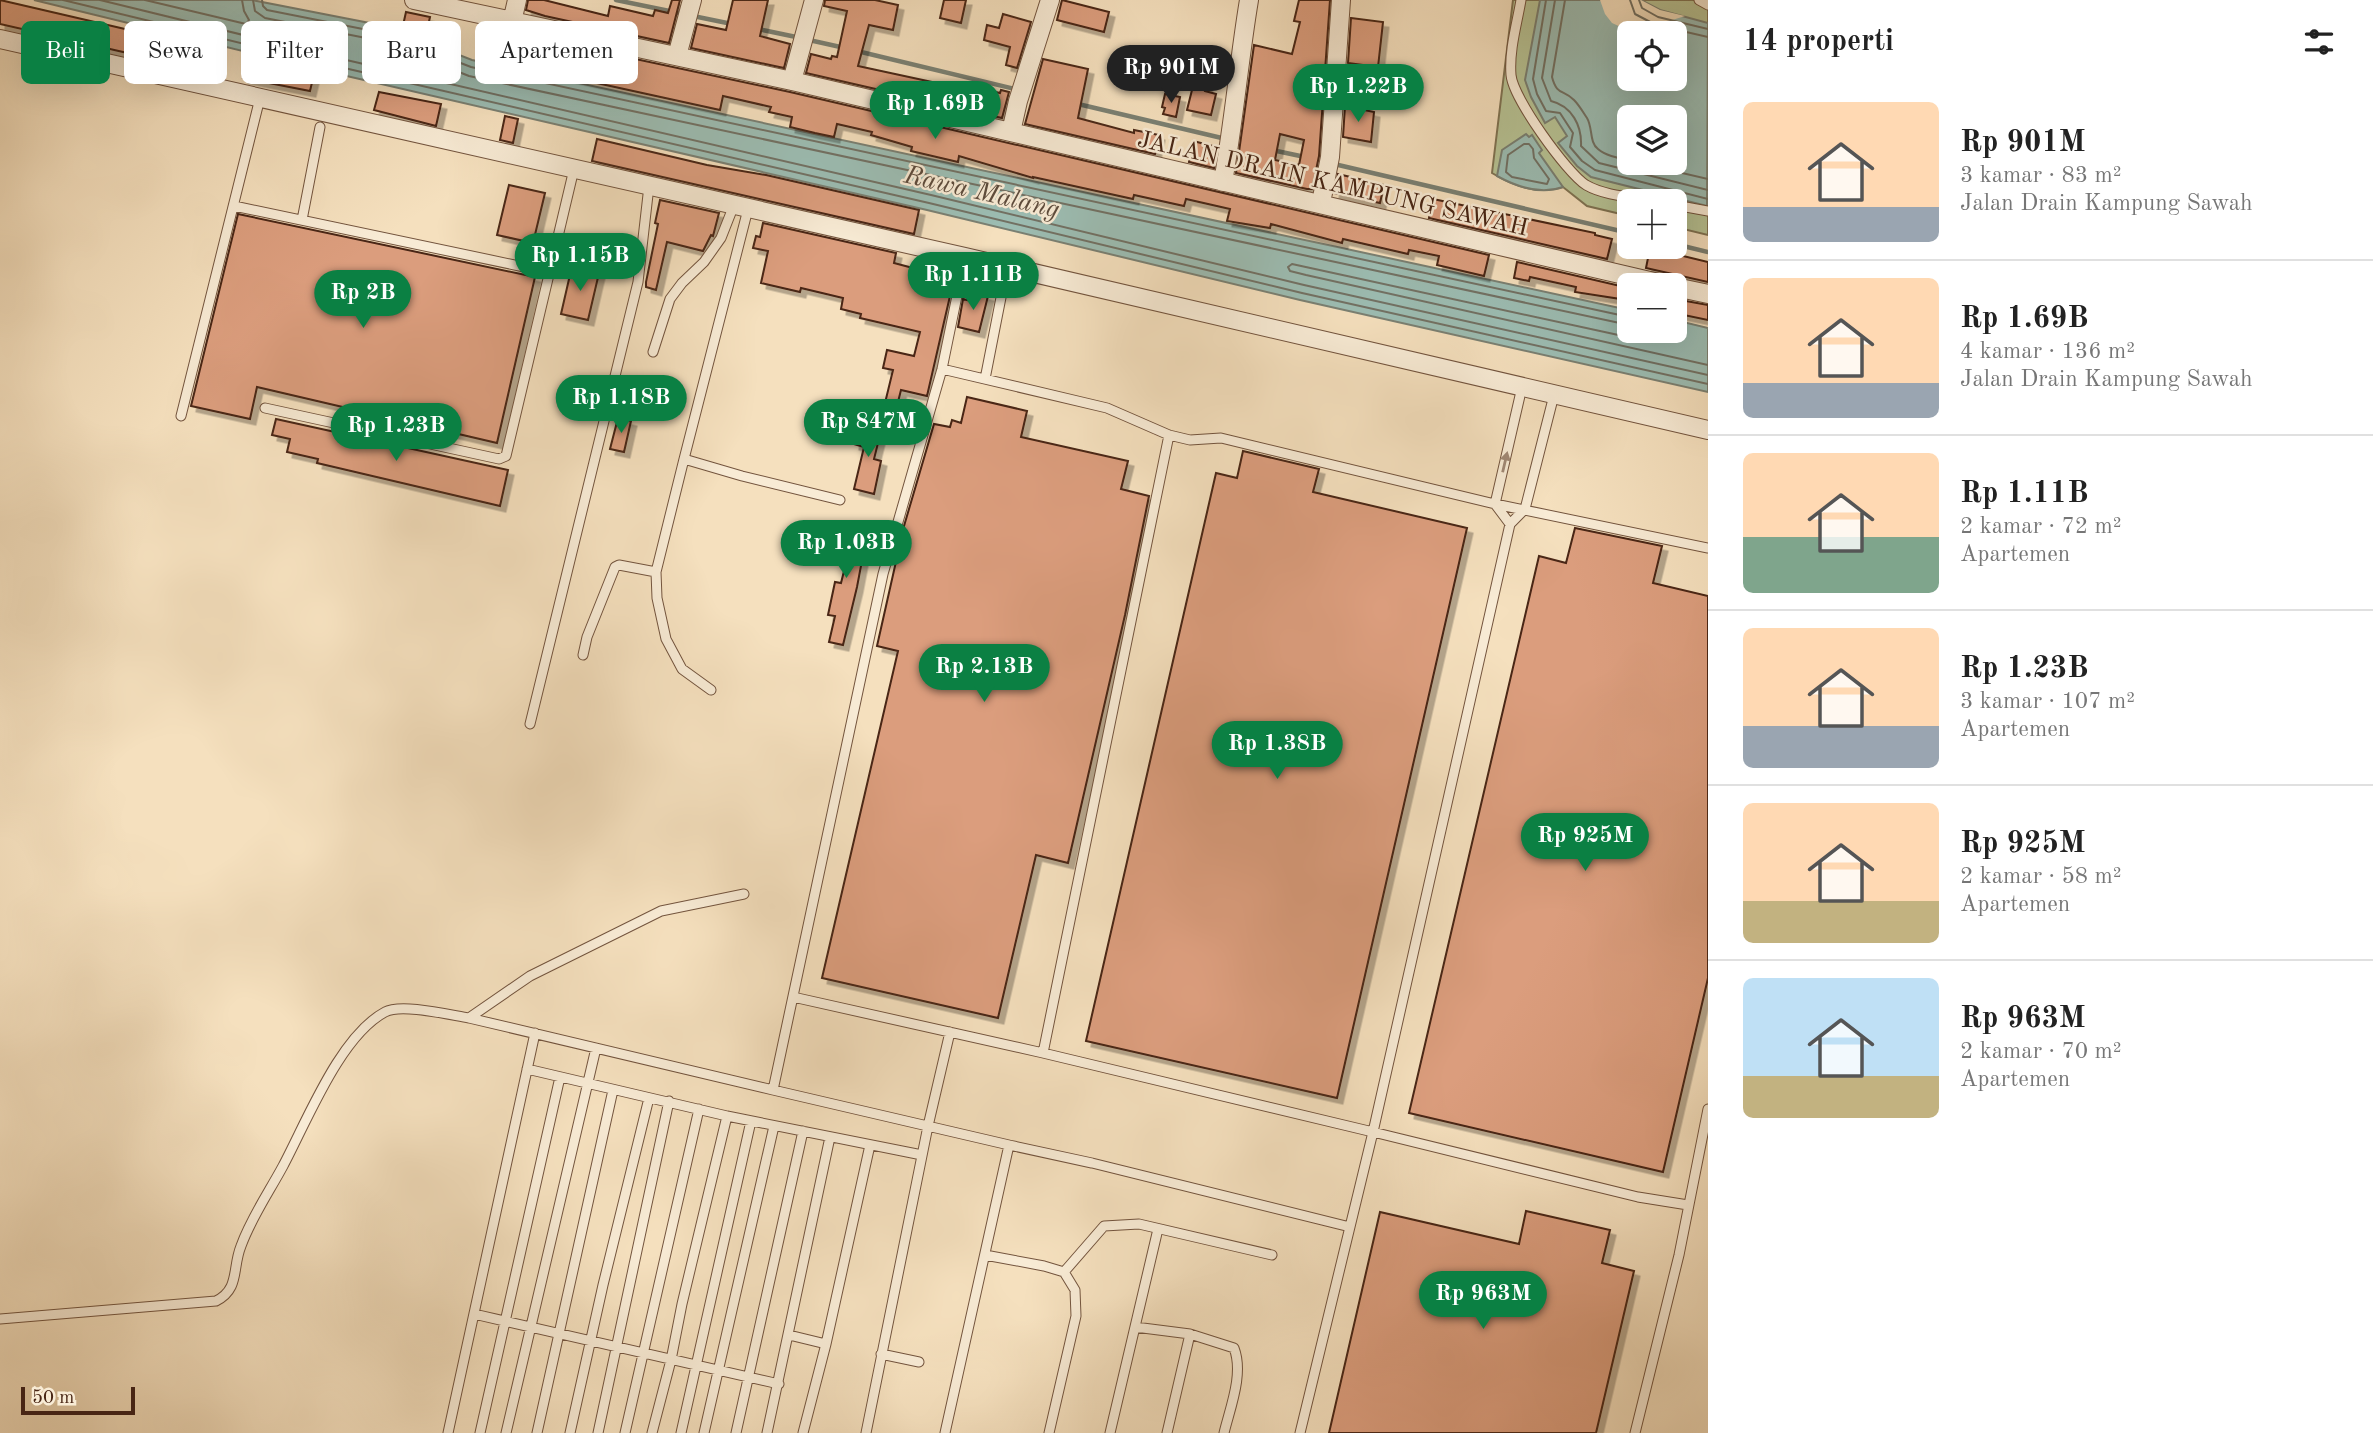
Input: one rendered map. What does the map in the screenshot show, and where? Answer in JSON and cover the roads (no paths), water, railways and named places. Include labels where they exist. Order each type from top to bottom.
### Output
[{"type":"street","name":"JALAN DRAIN KAMPUNG SAWAH","points":[[414,0],[508,21]]},
{"type":"street","points":[[793,81],[814,0]]},
{"type":"street","points":[[1011,132],[1025,77],[1050,0]]},
{"type":"street","points":[[1223,182],[1233,127],[1249,0]]},
{"type":"street","points":[[1321,203],[1330,157],[1341,0]]},
{"type":"street","points":[[512,21],[516,1]]},
{"type":"street","points":[[677,56],[689,8]]},
{"type":"street","points":[[0,38],[965,257],[1708,430]]},
{"type":"street","name":"JALAN DRAIN KAMPUNG SAWAH","points":[[638,48],[793,81],[1617,274]]},
{"type":"street","points":[[1687,290],[1708,294]]},
{"type":"lane","points":[[1521,0],[1511,60],[1511,79],[1519,101],[1573,174],[1588,186],[1617,192]]},
{"type":"lane","points":[[1699,0],[1708,5]]},
{"type":"lane","points":[[181,416],[260,98]]},
{"type":"lane","points":[[302,220],[320,127]]},
{"type":"lane","points":[[265,408],[499,459],[506,456],[574,169]]},
{"type":"lane","points":[[530,723],[638,282],[649,186]]},
{"type":"lane","points":[[234,206],[548,272]]},
{"type":"lane","points":[[653,352],[670,299],[704,262],[741,207]]},
{"type":"lane","points":[[711,690],[682,669],[666,639],[657,598],[656,572],[741,207]]},
{"type":"lane","points":[[1687,207],[1708,211]]},
{"type":"lane","points":[[773,1090],[883,574],[942,369],[965,257]]},
{"type":"lane","points":[[985,379],[1007,267]]},
{"type":"lane","points":[[942,369],[1107,408],[1169,435],[1191,440],[1221,438],[1495,504],[1708,548]]},
{"type":"lane","points":[[1510,524],[1495,504],[1522,387]]},
{"type":"lane","points":[[1300,1433],[1373,1132],[1510,524],[1525,509],[1554,395]]},
{"type":"lane","points":[[1043,1052],[1169,435]]},
{"type":"lane","points":[[684,459],[840,500]]},
{"type":"lane","points":[[583,655],[587,637],[615,567],[619,565],[656,572]]},
{"type":"lane","points":[[469,1018],[530,976],[661,911],[744,894]]},
{"type":"lane","points":[[793,997],[1043,1052],[1638,1197],[1688,1205]]},
{"type":"lane","points":[[0,1319],[216,1301],[226,1296],[232,1287],[240,1247],[323,1087],[354,1038],[386,1011],[408,1009],[469,1018],[1350,1227]]},
{"type":"lane","points":[[866,1433],[928,1126],[950,1032]]},
{"type":"lane","points":[[448,1433],[535,1034]]},
{"type":"lane","points":[[506,1433],[596,1048]]},
{"type":"lane","points":[[527,1069],[727,1116],[922,1155]]},
{"type":"lane","points":[[480,1433],[561,1077]]},
{"type":"lane","points":[[537,1433],[613,1090]]},
{"type":"lane","points":[[570,1433],[649,1098]]},
{"type":"lane","points":[[598,1433],[669,1101]]},
{"type":"lane","points":[[625,1433],[699,1109]]},
{"type":"lane","points":[[1635,1433],[1679,1255],[1708,1110]]},
{"type":"lane","points":[[652,1433],[727,1116]]},
{"type":"lane","points":[[681,1433],[751,1121]]},
{"type":"lane","points":[[704,1433],[774,1126]]},
{"type":"lane","points":[[736,1433],[803,1131]]},
{"type":"lane","points":[[767,1433],[830,1137]]},
{"type":"lane","points":[[803,1433],[826,1344],[870,1145]]},
{"type":"lane","points":[[945,1433],[1009,1145]]},
{"type":"lane","points":[[1064,1272],[1104,1226],[1139,1224],[1272,1255]]},
{"type":"lane","points":[[1110,1433],[1158,1228]]},
{"type":"lane","points":[[985,1255],[1064,1272],[1075,1290],[1076,1316],[1049,1433]]},
{"type":"lane","points":[[474,1314],[779,1384]]},
{"type":"lane","points":[[1135,1327],[1190,1334],[1234,1348],[1237,1356],[1236,1383],[1224,1433]]},
{"type":"lane","points":[[1167,1433],[1190,1334]]},
{"type":"lane","points":[[789,1335],[826,1344]]},
{"type":"lane","points":[[881,1354],[919,1362]]},
{"type":"water","points":[[34,0],[252,0],[362,22],[362,80],[348,76],[348,21],[241,21],[241,51],[227,47],[227,21],[124,22]]},
{"type":"water","points":[[1540,0],[1641,0],[1660,10],[1708,23],[1707,206],[1687,201],[1687,189],[1639,189],[1591,177],[1577,166],[1558,143],[1567,136],[1555,117],[1545,123],[1525,80]]},
{"type":"water","name":"Rawa Malang","points":[[461,56],[475,61],[475,84],[583,84],[1617,307],[1617,343],[1687,343],[1687,323],[1708,328],[1708,392],[1300,300],[927,210],[381,84],[461,84]]},
{"type":"water","points":[[1526,134],[1529,137],[1532,135],[1542,150],[1539,153],[1563,187],[1529,189],[1497,176],[1502,150]]},
{"type":"waterway","points":[[616,0],[684,14]]},
{"type":"waterway","points":[[693,16],[732,24]]},
{"type":"waterway","points":[[758,29],[801,38]]},
{"type":"waterway","points":[[809,40],[845,48]]},
{"type":"waterway","points":[[857,51],[1019,90]]},
{"type":"waterway","points":[[1078,104],[1226,139]]},
{"type":"waterway","points":[[1272,150],[1305,157]]},
{"type":"waterway","points":[[1334,164],[1617,230]]},
{"type":"waterway","points":[[1687,247],[1708,252]]}]
